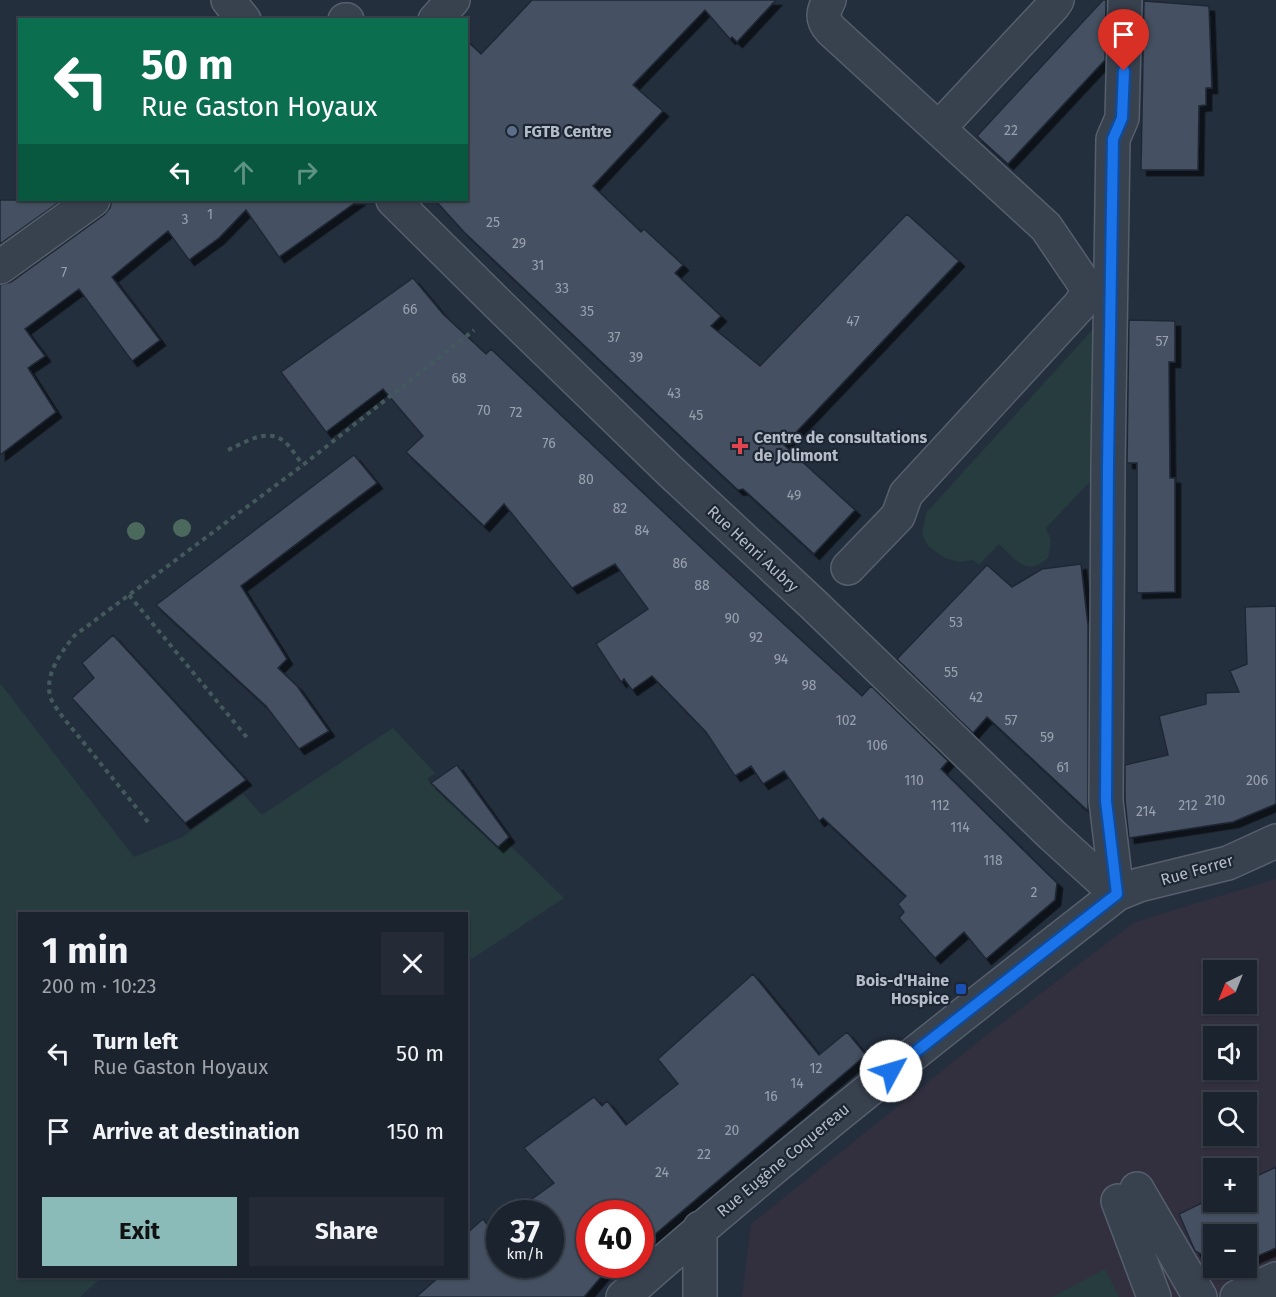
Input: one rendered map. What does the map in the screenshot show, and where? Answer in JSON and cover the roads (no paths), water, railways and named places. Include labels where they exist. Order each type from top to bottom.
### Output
[{"type":"street","points":[[228,0],[242,18]]},
{"type":"street","points":[[437,18],[453,0]]},
{"type":"street","points":[[829,0],[823,12],[825,23],[831,30],[1046,227],[1086,286],[1086,296],[906,494],[898,516],[833,585]]},
{"type":"street","points":[[939,128],[1057,0]]},
{"type":"street","points":[[1117,894],[1106,801],[1108,465],[1113,139],[1122,118],[1125,0]]},
{"type":"street","points":[[0,267],[92,201]]},
{"type":"street","name":"Rue Henri Aubry","points":[[394,201],[670,471],[833,585],[1052,835],[1117,894]]},
{"type":"street","name":"Rue Ferrer","points":[[1117,894],[1139,885],[1228,863],[1276,841]]},
{"type":"street","name":"Rue Eugène Coquereau","points":[[623,1297],[700,1228],[908,1056],[1117,894]]},
{"type":"street","points":[[1154,1297],[1127,1195],[1200,1297]]},
{"type":"street","points":[[700,1228],[700,1297]]},
{"type":"street","points":[[1237,1297],[1276,1279]]},
{"type":"place","name":"FGTB Centre","points":[[512,131]]},
{"type":"place","name":"Centre de consultations de Jolimont","points":[[740,446]]},
{"type":"place","name":"Bois-d'Haine Hospice","points":[[961,989]]}]
